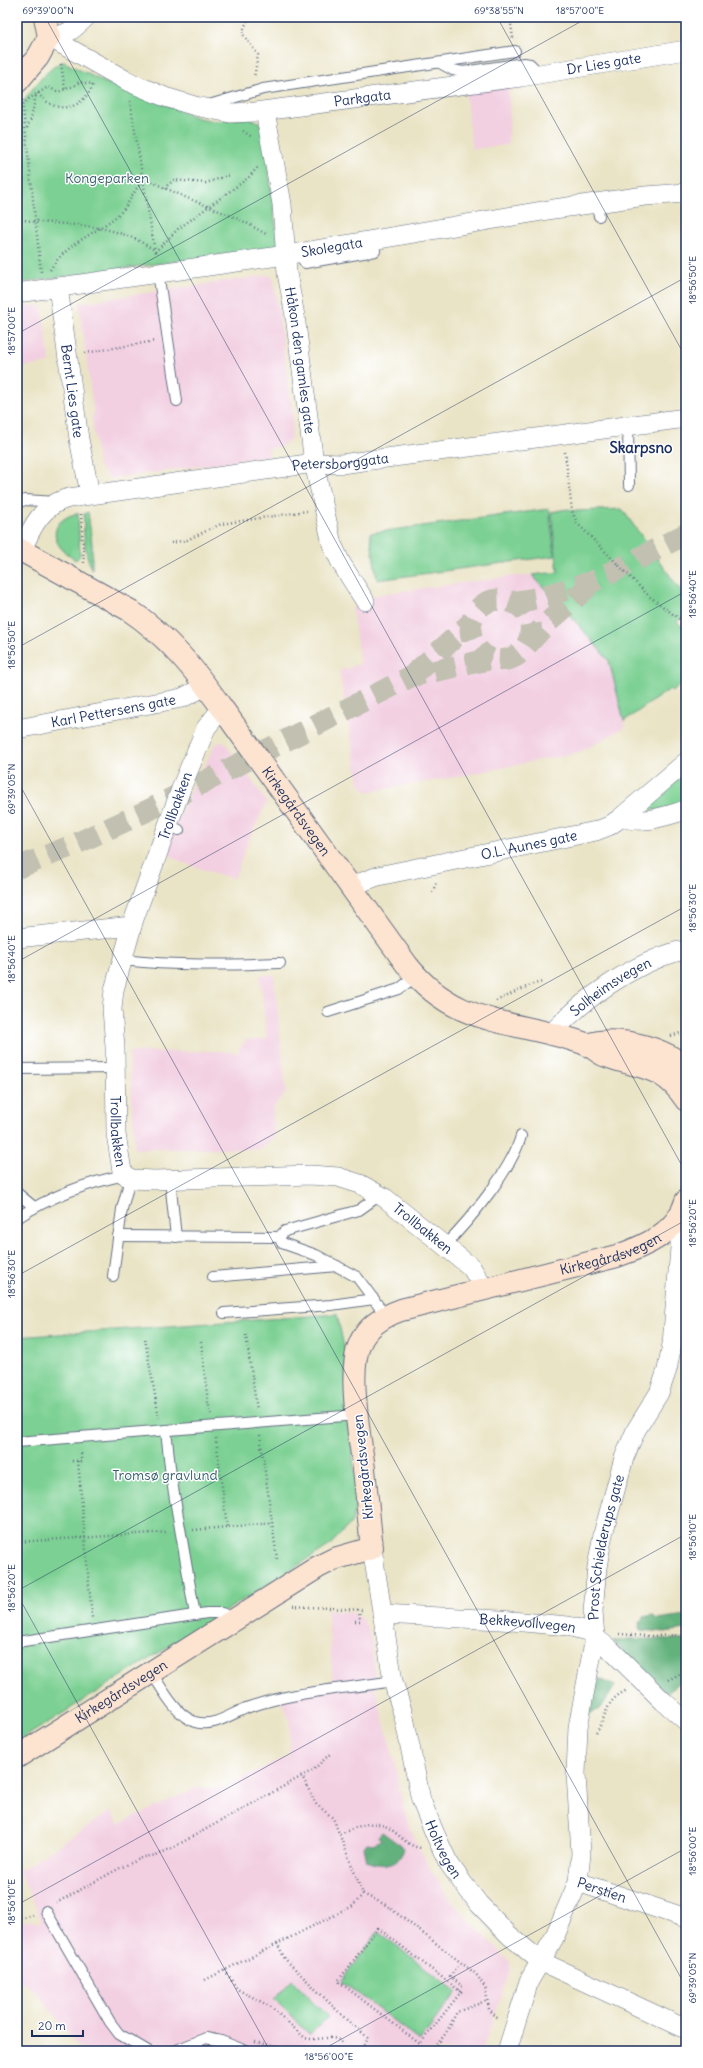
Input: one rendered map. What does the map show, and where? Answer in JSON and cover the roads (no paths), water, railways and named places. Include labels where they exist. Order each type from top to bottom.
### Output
[{"type":"street","points":[[24,95],[47,27],[61,37],[72,32],[86,17]]},
{"type":"street","name":"Parkgata","points":[[47,27],[129,82],[165,97],[230,113],[265,111],[530,75]]},
{"type":"street","name":"Dr Lies gate","points":[[530,75],[686,50]]},
{"type":"street","name":"Håkon den gamles gate","points":[[265,111],[290,252],[314,463],[335,550],[365,601]]},
{"type":"street","name":"Skolegata","points":[[17,293],[54,280],[158,272],[374,241],[456,225],[598,210],[645,196],[686,193]]},
{"type":"street","name":"Bernt Lies gate","points":[[54,280],[69,356],[85,502]]},
{"type":"street","name":"Petersborggata","points":[[19,549],[26,541],[45,510],[56,502],[85,502],[314,463],[341,464],[686,418]]},
{"type":"street","name":"Kirkegårdsvegen","points":[[19,549],[144,620],[174,646],[206,686],[416,976],[437,995],[462,1010],[587,1044],[607,1056],[655,1070],[673,1083],[686,1100]]},
{"type":"street","name":"Karl Pettersens gate","points":[[17,729],[182,698],[206,686]]},
{"type":"street","name":"Trollbakken","points":[[222,708],[210,721],[203,734],[174,827],[132,926],[114,990],[112,1010],[116,1134],[119,1162],[128,1177],[170,1180],[317,1175],[338,1177],[360,1184],[380,1195],[445,1245],[471,1267],[484,1288]]},
{"type":"street","name":"O.L. Aunes gate","points":[[352,886],[378,876],[596,832],[610,826],[622,817],[686,762]]},
{"type":"street","points":[[622,817],[635,821],[646,820],[686,810]]},
{"type":"street","points":[[17,938],[132,926]]},
{"type":"street","name":"Solheimsvegen","points":[[550,1035],[573,1012],[634,970],[654,959],[679,951]]},
{"type":"street","name":"Kirkegårdsvegen","points":[[587,1044],[607,1040],[638,1045],[670,1056],[686,1068]]},
{"type":"street","name":"Kirkegårdsvegen","points":[[17,1757],[318,1567],[334,1559],[372,1548],[358,1415],[355,1368],[359,1345],[380,1307],[401,1310],[484,1288],[617,1256],[644,1245],[659,1236],[683,1211]]},
{"type":"street","name":"Prost Schielderups gate","points":[[578,1882],[581,1854],[576,1774],[578,1727],[595,1637],[593,1611],[595,1586],[603,1534],[624,1458],[636,1430],[654,1400],[667,1370],[672,1344],[683,1211]]},
{"type":"street","name":"Holtvegen","points":[[372,1548],[393,1681],[404,1717],[421,1800],[446,1856],[462,1882],[479,1904],[513,1938],[540,1961],[686,2029]]},
{"type":"street","name":"Bekkevollvegen","points":[[382,1614],[568,1626],[588,1631],[686,1721]]},
{"type":"street","name":"Perstien","points":[[540,1961],[554,1938],[578,1882],[686,1918]]},
{"type":"street","points":[[506,2051],[519,2018],[529,1981],[540,1961]]},
{"type":"lane","name":"Parkgata","points":[[203,107],[263,89],[440,63],[514,48]]},
{"type":"lane","points":[[440,63],[453,70],[463,72],[524,63],[530,64],[530,75]]},
{"type":"lane","points":[[158,272],[177,401]]},
{"type":"lane","points":[[628,425],[629,485]]},
{"type":"lane","points":[[17,502],[25,500],[56,502]]},
{"type":"lane","points":[[122,960],[200,965],[280,963]]},
{"type":"lane","points":[[328,1012],[399,989],[416,976]]},
{"type":"lane","points":[[17,1069],[115,1068]]},
{"type":"lane","points":[[445,1245],[467,1223],[504,1168],[521,1136]]},
{"type":"lane","points":[[17,1218],[57,1194],[77,1187],[128,1177],[113,1276]]},
{"type":"lane","points":[[170,1180],[176,1237]]},
{"type":"lane","points":[[17,1193],[34,1207]]},
{"type":"lane","points":[[118,1236],[279,1237],[285,1231],[359,1210],[380,1195]]},
{"type":"lane","points":[[279,1237],[282,1243],[339,1266],[357,1277],[380,1307]]},
{"type":"lane","points":[[213,1276],[339,1266]]},
{"type":"lane","points":[[224,1313],[331,1305],[380,1307]]},
{"type":"lane","points":[[17,1442],[358,1415]]},
{"type":"lane","points":[[164,1430],[195,1615]]},
{"type":"lane","points":[[17,1642],[195,1615],[222,1613],[234,1619]]},
{"type":"lane","points":[[151,1672],[180,1712],[195,1722],[209,1724],[249,1707],[294,1696],[393,1681]]},
{"type":"lane","points":[[46,1911],[110,2022],[119,2034],[148,2051]]},
{"type":"lane","points":[[174,2051],[206,2038],[221,2041],[246,2051]]},
{"type":"tunnel","points":[[513,602],[538,598],[594,581],[686,534]]},
{"type":"tunnel","points":[[527,645],[546,624],[589,586]]},
{"type":"tunnel","points":[[17,868],[71,846],[149,810],[412,676],[491,659],[505,660],[516,656],[525,648],[530,638],[531,627],[528,616],[521,607],[509,601],[496,600],[485,603],[477,610],[472,620],[471,631],[473,642],[480,651],[491,659]]},
{"type":"tunnel","points":[[414,674],[471,623]]},
{"type":"district","name":"Skarpsno","points":[[641,447]]},
{"type":"park label","name":"Kongeparken","points":[[107,178]]},
{"type":"park label","name":"Tromsø gravlund","points":[[165,1475]]}]
